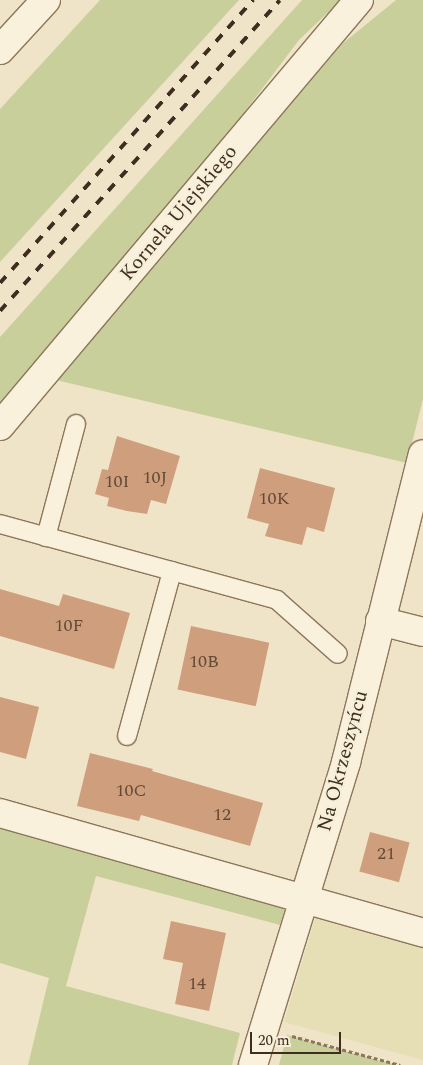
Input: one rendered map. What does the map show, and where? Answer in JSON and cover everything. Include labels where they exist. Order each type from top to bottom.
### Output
[{"type":"street","points":[[0,50],[46,0]]},
{"type":"street","name":"Kornela Ujejskiego","points":[[0,426],[359,0]]},
{"type":"street","name":"Na Okrzeszyńcu","points":[[253,1065],[262,1029],[346,762],[423,454]]},
{"type":"street","points":[[380,620],[423,632]]},
{"type":"street","points":[[0,813],[423,933]]},
{"type":"lane","points":[[46,537],[76,424]]},
{"type":"lane","points":[[0,524],[277,600],[338,654]]},
{"type":"lane","points":[[127,736],[172,571]]},
{"type":"path","points":[[262,1029],[400,1065]]},
{"type":"shaded area","points":[[316,915],[423,944],[423,1060],[284,1022]]},
{"type":"green space","points":[[100,0],[239,0],[0,262],[0,109]]},
{"type":"green space","points":[[302,0],[341,0],[299,40],[171,209],[0,404],[0,337]]},
{"type":"green space","points":[[396,0],[423,0],[423,399],[407,463],[56,380],[342,44]]},
{"type":"green space","points":[[0,824],[286,905],[280,925],[96,876],[66,986],[240,1033],[232,1065],[28,1065],[49,978],[0,963]]},
{"type":"green space","points":[[287,1035],[396,1065],[279,1065]]},
{"type":"building","points":[[117,436],[180,456],[166,504],[151,500],[147,514],[107,506],[109,498],[95,494],[102,469],[108,470]]},
{"type":"building","points":[[260,468],[335,488],[324,532],[307,527],[302,545],[265,536],[269,524],[247,518]]},
{"type":"building","points":[[0,589],[59,606],[63,594],[130,613],[114,669],[0,636]]},
{"type":"building","points":[[191,626],[269,643],[256,706],[177,690]]},
{"type":"building","points":[[0,697],[39,707],[26,759],[0,752]]},
{"type":"building","points":[[90,753],[153,769],[152,771],[263,803],[250,846],[141,815],[139,821],[77,806]]},
{"type":"building","points":[[370,832],[410,843],[399,882],[359,872]]},
{"type":"building","points":[[171,921],[226,933],[209,1011],[175,1004],[183,963],[163,959]]},
{"type":"railway","points":[[0,283],[253,0]]},
{"type":"railway","points":[[0,311],[280,0]]}]
